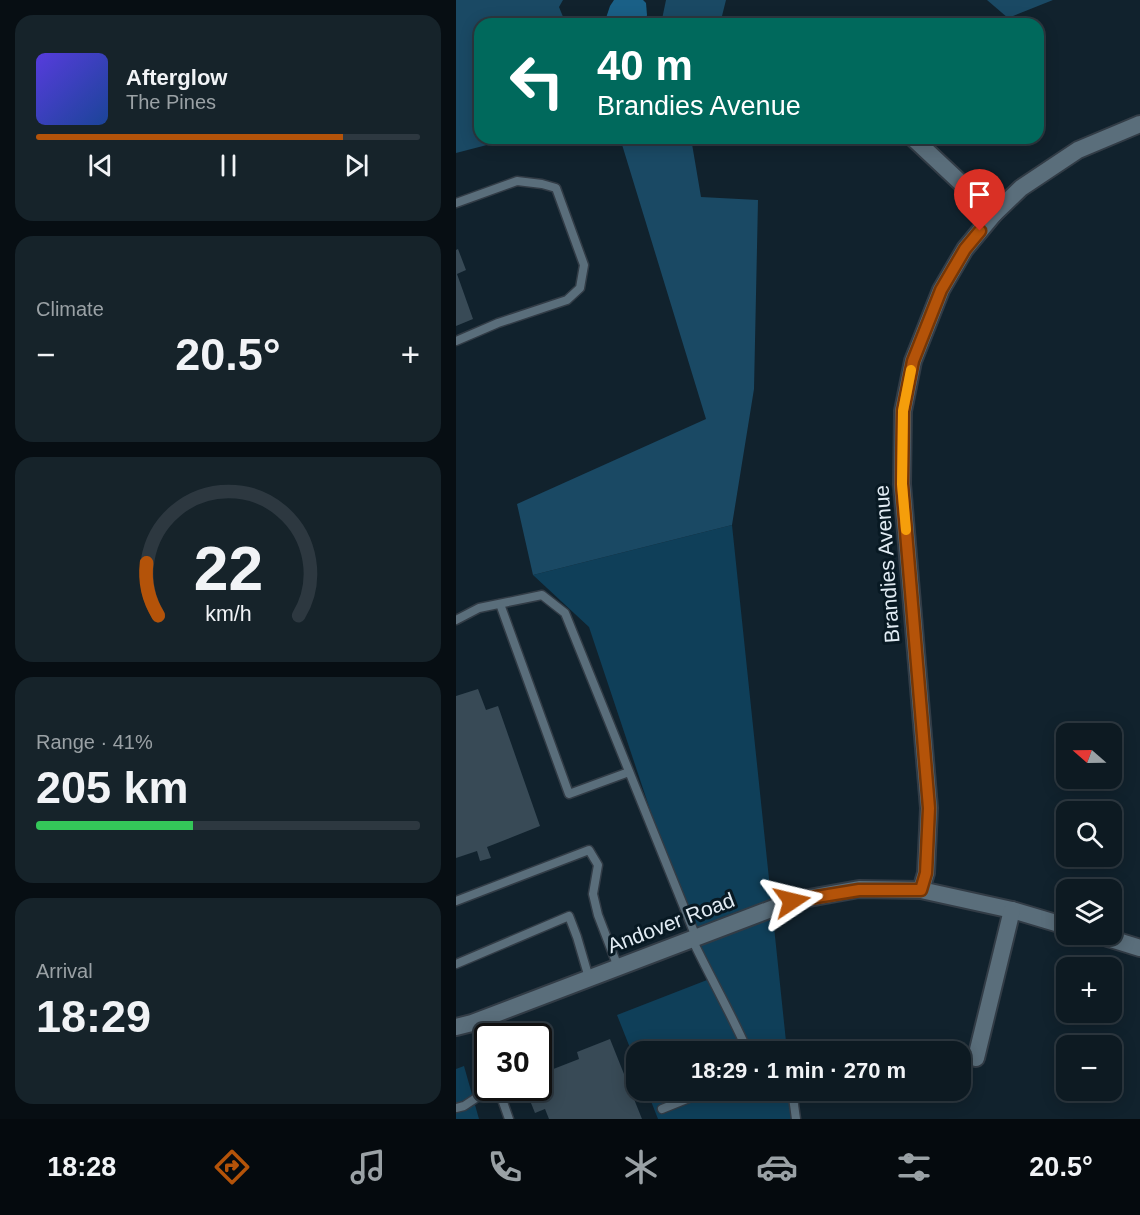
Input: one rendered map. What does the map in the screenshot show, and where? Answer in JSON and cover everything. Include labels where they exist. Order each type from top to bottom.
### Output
[{"type":"street","name":"Brandies Avenue","points":[[921,890],[926,873],[929,808],[902,484],[903,411],[913,361],[941,290],[965,249],[994,214],[1021,188],[1078,150],[1140,124]]},
{"type":"street","points":[[919,144],[994,214]]},
{"type":"street","name":"Andover Road","points":[[467,1025],[792,901],[859,890],[921,890],[1012,910],[1056,923]]},
{"type":"street","points":[[976,1059],[1012,910]]},
{"type":"street","points":[[1122,942],[1140,948]]},
{"type":"lane","points":[[456,204],[517,181],[556,188],[584,265],[580,288],[567,300],[498,323],[456,341]]},
{"type":"lane","points":[[456,620],[480,608],[542,595],[565,613],[694,938],[744,1041]]},
{"type":"lane","points":[[500,604],[569,794],[629,772]]},
{"type":"lane","points":[[456,901],[589,850],[598,865],[593,894],[597,915],[618,967]]},
{"type":"lane","points":[[456,964],[569,916],[589,978]]},
{"type":"lane","points":[[456,1108],[474,1099]]},
{"type":"lane","points":[[503,1101],[509,1119]]},
{"type":"lane","points":[[662,1109],[682,1101]]},
{"type":"lane","points":[[794,1101],[796,1119]]},
{"type":"shaded area","points":[[456,0],[563,0],[559,7],[564,18],[474,18],[474,144],[491,144],[456,153]]},
{"type":"shaded area","points":[[614,0],[643,0],[646,3],[646,18],[606,18]]},
{"type":"shaded area","points":[[666,0],[726,0],[722,18],[662,18]]},
{"type":"shaded area","points":[[987,0],[1053,0],[1008,18]]},
{"type":"shaded area","points":[[622,144],[692,144],[701,197],[758,200],[754,389],[732,525],[533,575],[517,504],[706,419]]},
{"type":"shaded area","points":[[732,525],[786,1041],[627,1041],[617,1015],[707,980],[589,627],[533,575]]},
{"type":"shaded area","points":[[464,1066],[479,1119],[456,1119],[456,1069]]},
{"type":"shaded area","points":[[651,1101],[792,1101],[794,1119],[658,1119]]},
{"type":"building","points":[[458,249],[466,270],[457,274],[473,319],[456,326],[456,250]]},
{"type":"building","points":[[478,689],[486,710],[498,706],[540,826],[487,847],[491,858],[480,861],[477,851],[456,858],[456,696]]},
{"type":"building","points":[[610,1039],[626,1079],[626,1101],[635,1101],[642,1119],[549,1119],[545,1109],[535,1113],[530,1101],[552,1101],[552,1070],[579,1059],[577,1052]]},
{"type":"slow traffic","points":[[906,530],[902,484],[903,411],[911,370]]},
{"type":"route","points":[[792,901],[859,890],[921,890],[926,873],[929,808],[902,484],[903,411],[913,361],[941,290],[965,249],[980,231]]}]
